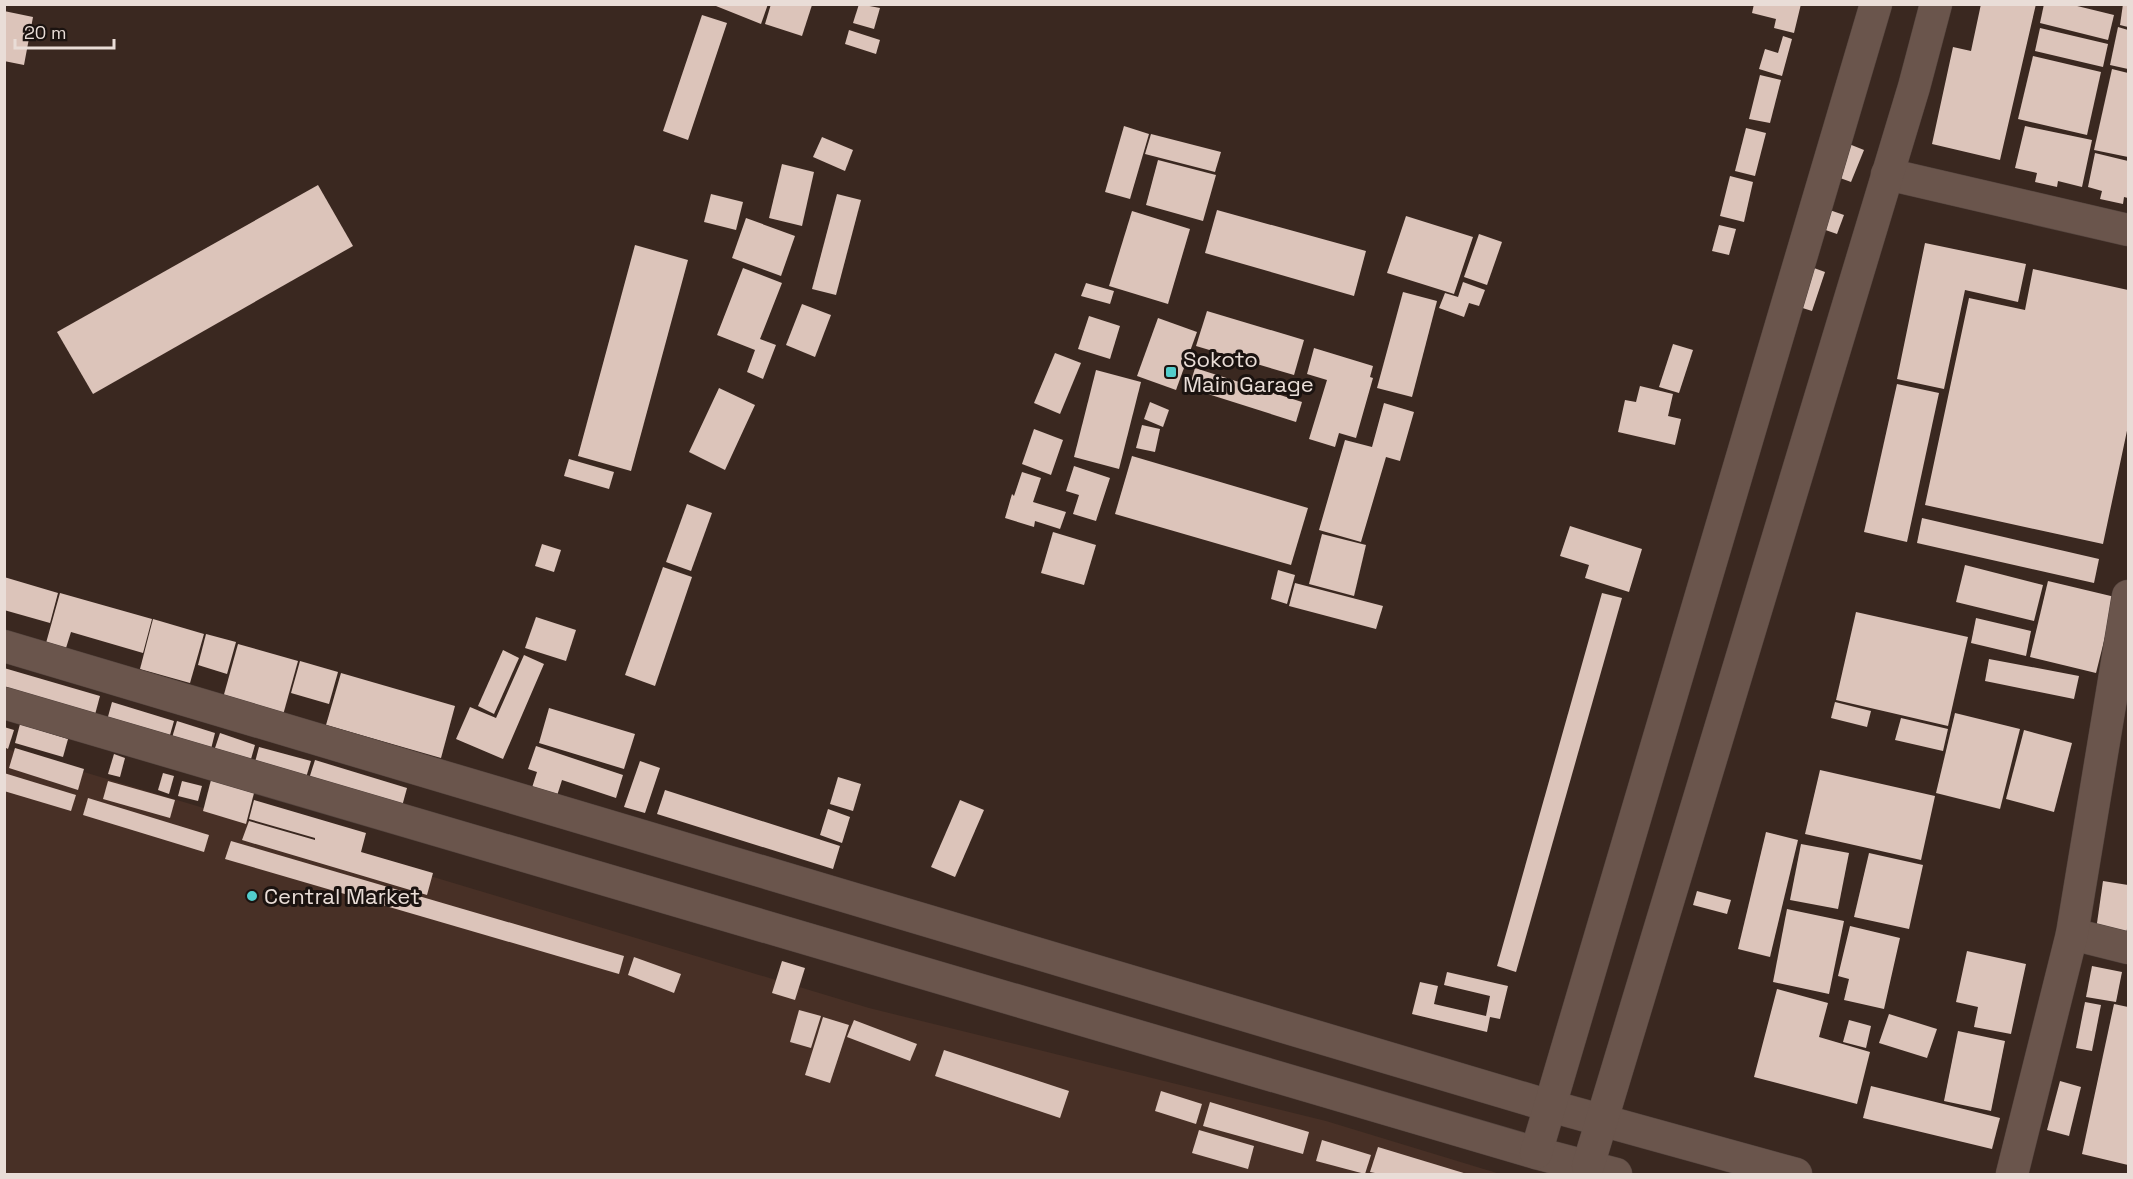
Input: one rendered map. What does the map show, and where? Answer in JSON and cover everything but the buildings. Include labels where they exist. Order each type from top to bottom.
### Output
[{"type":"street","points":[[1536,1153],[1876,4]]},
{"type":"street","points":[[4,703],[1536,1153],[1602,1170],[1601,1119],[1914,87],[1936,4]]},
{"type":"street","points":[[1887,174],[2128,230]]},
{"type":"street","points":[[2012,1174],[2072,934],[2127,611]]},
{"type":"street","points":[[4,646],[1550,1106],[1796,1174]]},
{"type":"street","points":[[2072,934],[2128,946]]},
{"type":"shaded area","name":"Central Market","points":[[4,748],[869,1008],[1326,1121],[1500,1174],[5,1174]]},
{"type":"place","name":"Sokoto Main Garage","points":[[1171,372]]},
{"type":"place","name":"Central Market","points":[[252,896]]}]
